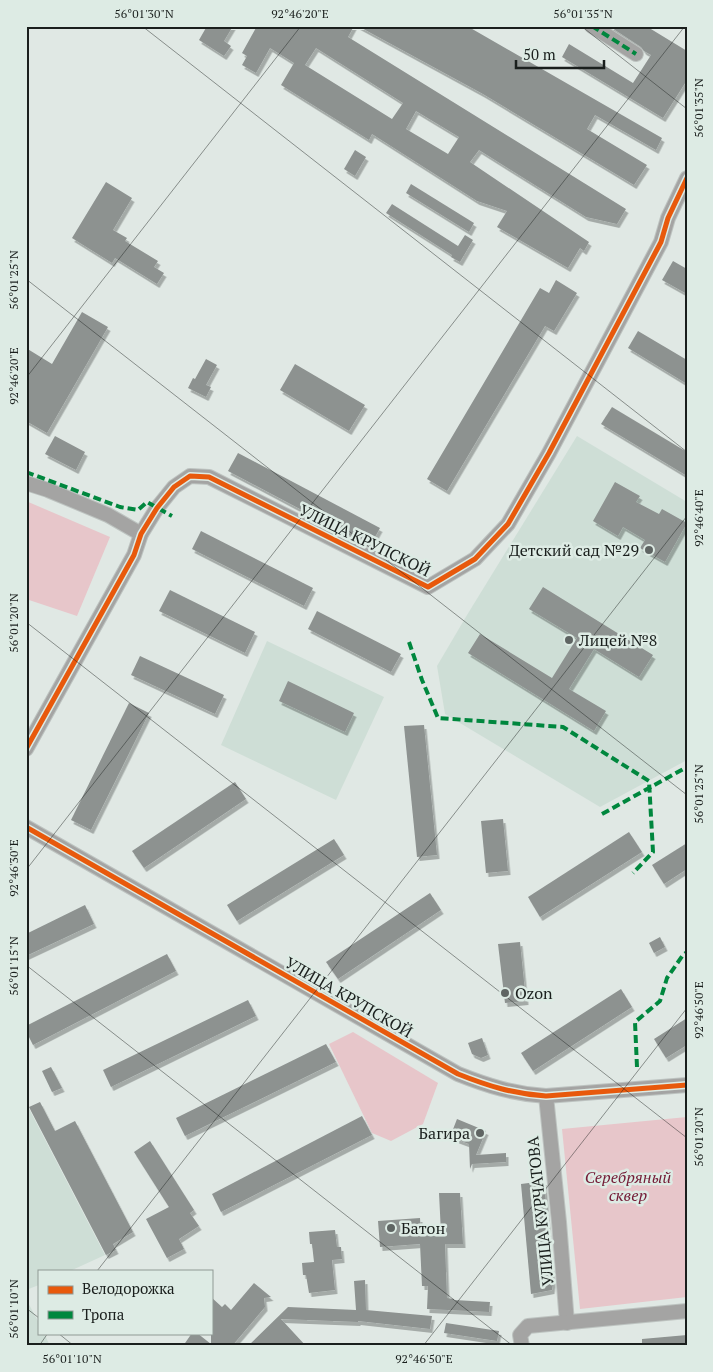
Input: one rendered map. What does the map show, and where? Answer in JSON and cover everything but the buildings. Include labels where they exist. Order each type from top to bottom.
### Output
[{"type":"street","points":[[592,26],[636,54]]},
{"type":"street","name":"УЛИЦА КРУПСКОЙ","points":[[26,749],[134,556],[141,534],[157,508],[174,487],[190,476],[209,477],[428,587],[475,559],[508,524],[549,453],[661,242],[668,218],[687,178]]},
{"type":"street","points":[[26,484],[48,490],[108,515],[141,534]]},
{"type":"street","name":"УЛИЦА КРУПСКОЙ","points":[[26,827],[458,1074],[488,1086],[528,1095],[546,1096],[687,1085]]},
{"type":"street","name":"УЛИЦА КУРЧАТОВА","points":[[546,1096],[567,1322]]},
{"type":"street","points":[[522,1346],[520,1335],[528,1326],[687,1311]]},
{"type":"shaded area","name":"Лицей №8","points":[[577,436],[687,502],[687,760],[600,807],[445,714],[437,666]]},
{"type":"shaded area","points":[[267,641],[384,697],[336,800],[221,745]]},
{"type":"shaded area","points":[[26,1103],[105,1255],[72,1270],[38,1270],[38,1285],[26,1290]]},
{"type":"shaded area","points":[[26,1299],[38,1321],[38,1334],[44,1334],[50,1346],[26,1346]]},
{"type":"green space","points":[[26,501],[110,537],[77,616],[26,599]]},
{"type":"green space","points":[[353,1032],[438,1083],[423,1124],[391,1141],[372,1133],[329,1044]]},
{"type":"green space","name":"Серебряный сквер","points":[[687,1117],[687,1297],[580,1309],[562,1129]]},
{"type":"marked path","points":[[592,26],[636,54]]},
{"type":"marked path","points":[[26,472],[120,507],[138,510],[147,502],[172,516]]},
{"type":"marked path","points":[[409,642],[438,718],[563,727],[649,781],[653,852],[633,873]]},
{"type":"marked path","points":[[602,814],[687,767]]},
{"type":"marked path","points":[[637,1067],[635,1022],[660,1001],[667,978],[687,952]]},
{"type":"cycle path","points":[[26,749],[134,555],[141,534],[157,508],[174,487],[190,476],[209,477],[428,587],[475,559],[508,524],[549,453],[661,242],[668,218],[687,178]]},
{"type":"cycle path","points":[[26,827],[458,1074],[501,1089],[546,1096],[687,1085]]},
{"type":"place","name":"Детский сад №29","points":[[649,550]]},
{"type":"place","name":"Лицей №8","points":[[569,640]]},
{"type":"place","name":"Ozon","points":[[505,993]]},
{"type":"place","name":"Багира","points":[[480,1133]]},
{"type":"place","name":"Батон","points":[[391,1228]]}]
